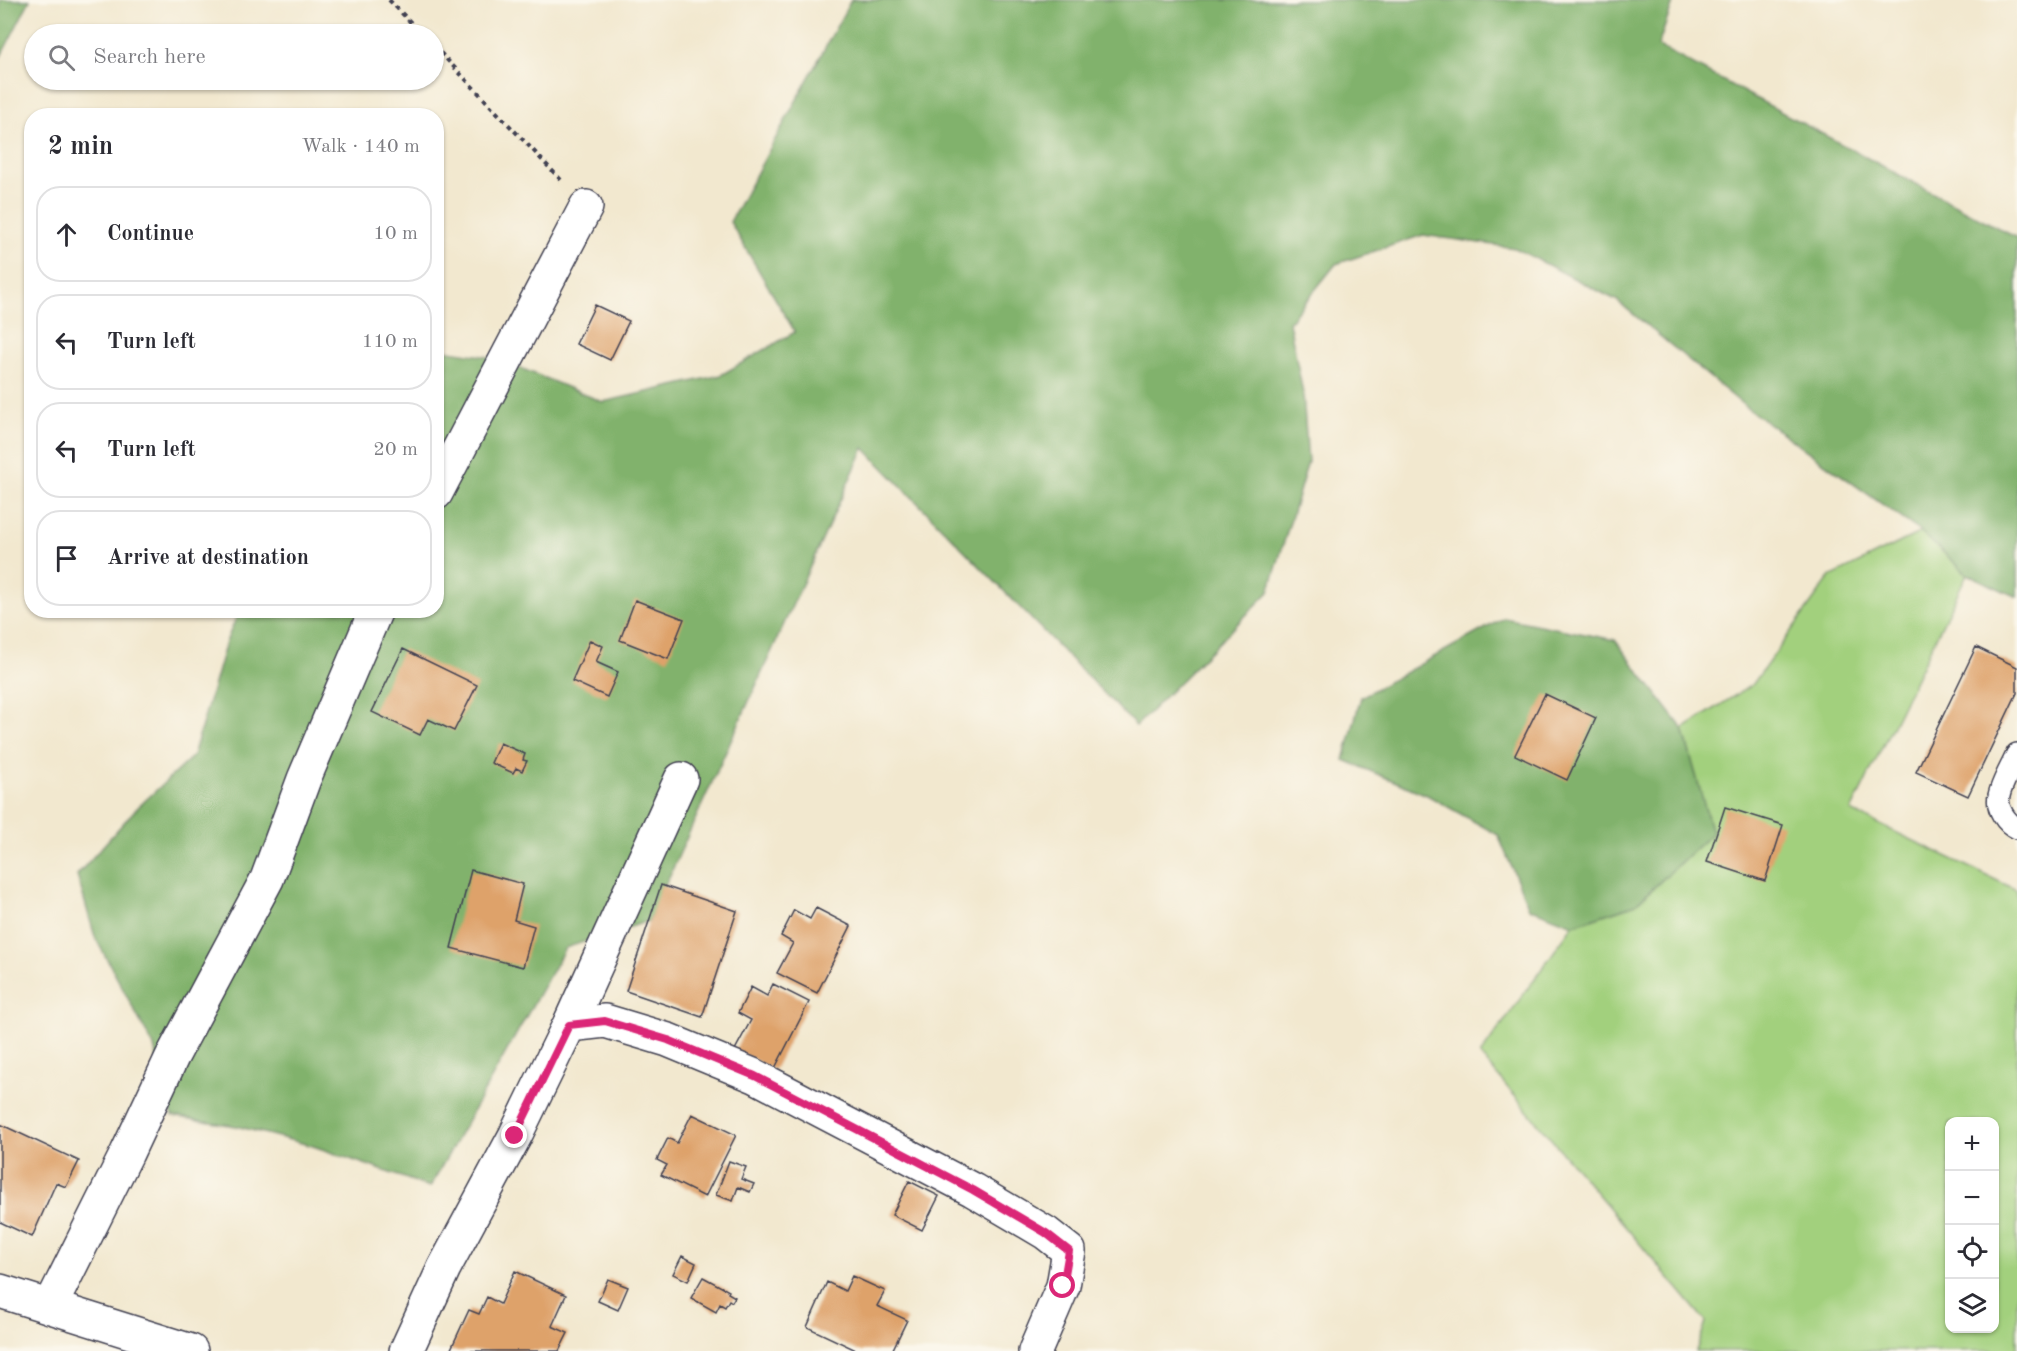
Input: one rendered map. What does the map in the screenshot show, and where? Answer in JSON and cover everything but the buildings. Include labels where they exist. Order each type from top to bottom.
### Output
[{"type":"street","points":[[444,478],[586,207]]},
{"type":"street","points":[[50,1307],[172,1057],[267,879],[304,779],[373,618]]},
{"type":"street","points":[[406,1351],[444,1268],[515,1136],[569,1025],[681,779]]},
{"type":"street","points":[[569,1025],[605,1021],[668,1040],[755,1076],[973,1190],[1046,1233],[1069,1251],[1063,1286],[1035,1351]]},
{"type":"street","points":[[0,1291],[191,1351]]},
{"type":"lane","points":[[2017,754],[1999,796],[2003,814],[2010,825],[2017,828]]},
{"type":"path","points":[[389,0],[412,24]]},
{"type":"path","points":[[444,57],[586,207]]},
{"type":"green space","points":[[0,0],[30,0],[0,58]]},
{"type":"green space","points":[[851,0],[1674,0],[1658,46],[2017,238],[2017,597],[1967,574],[1921,532],[1747,408],[1616,300],[1515,248],[1423,235],[1336,264],[1289,322],[1303,393],[1308,462],[1269,592],[1136,726],[864,448],[649,921],[565,948],[430,1187],[313,1146],[236,1126],[172,1116],[154,1047],[95,937],[77,875],[134,811],[193,756],[226,642],[236,618],[444,618],[444,350],[496,358],[603,402],[721,375],[795,332],[730,222]]},
{"type":"green space","points":[[1921,532],[1967,574],[1851,811],[2017,890],[2017,1351],[1696,1351],[1706,1322],[1480,1055],[1573,925],[1636,904],[1712,833],[1683,729],[1753,684],[1830,577]]},
{"type":"green space","points":[[1504,618],[1615,640],[1683,729],[1712,833],[1636,904],[1573,925],[1529,908],[1498,835],[1427,795],[1344,760],[1361,697]]},
{"type":"route","points":[[515,1136],[569,1025],[605,1021],[668,1040],[755,1076],[973,1190],[1046,1233],[1069,1251],[1063,1286]]}]
